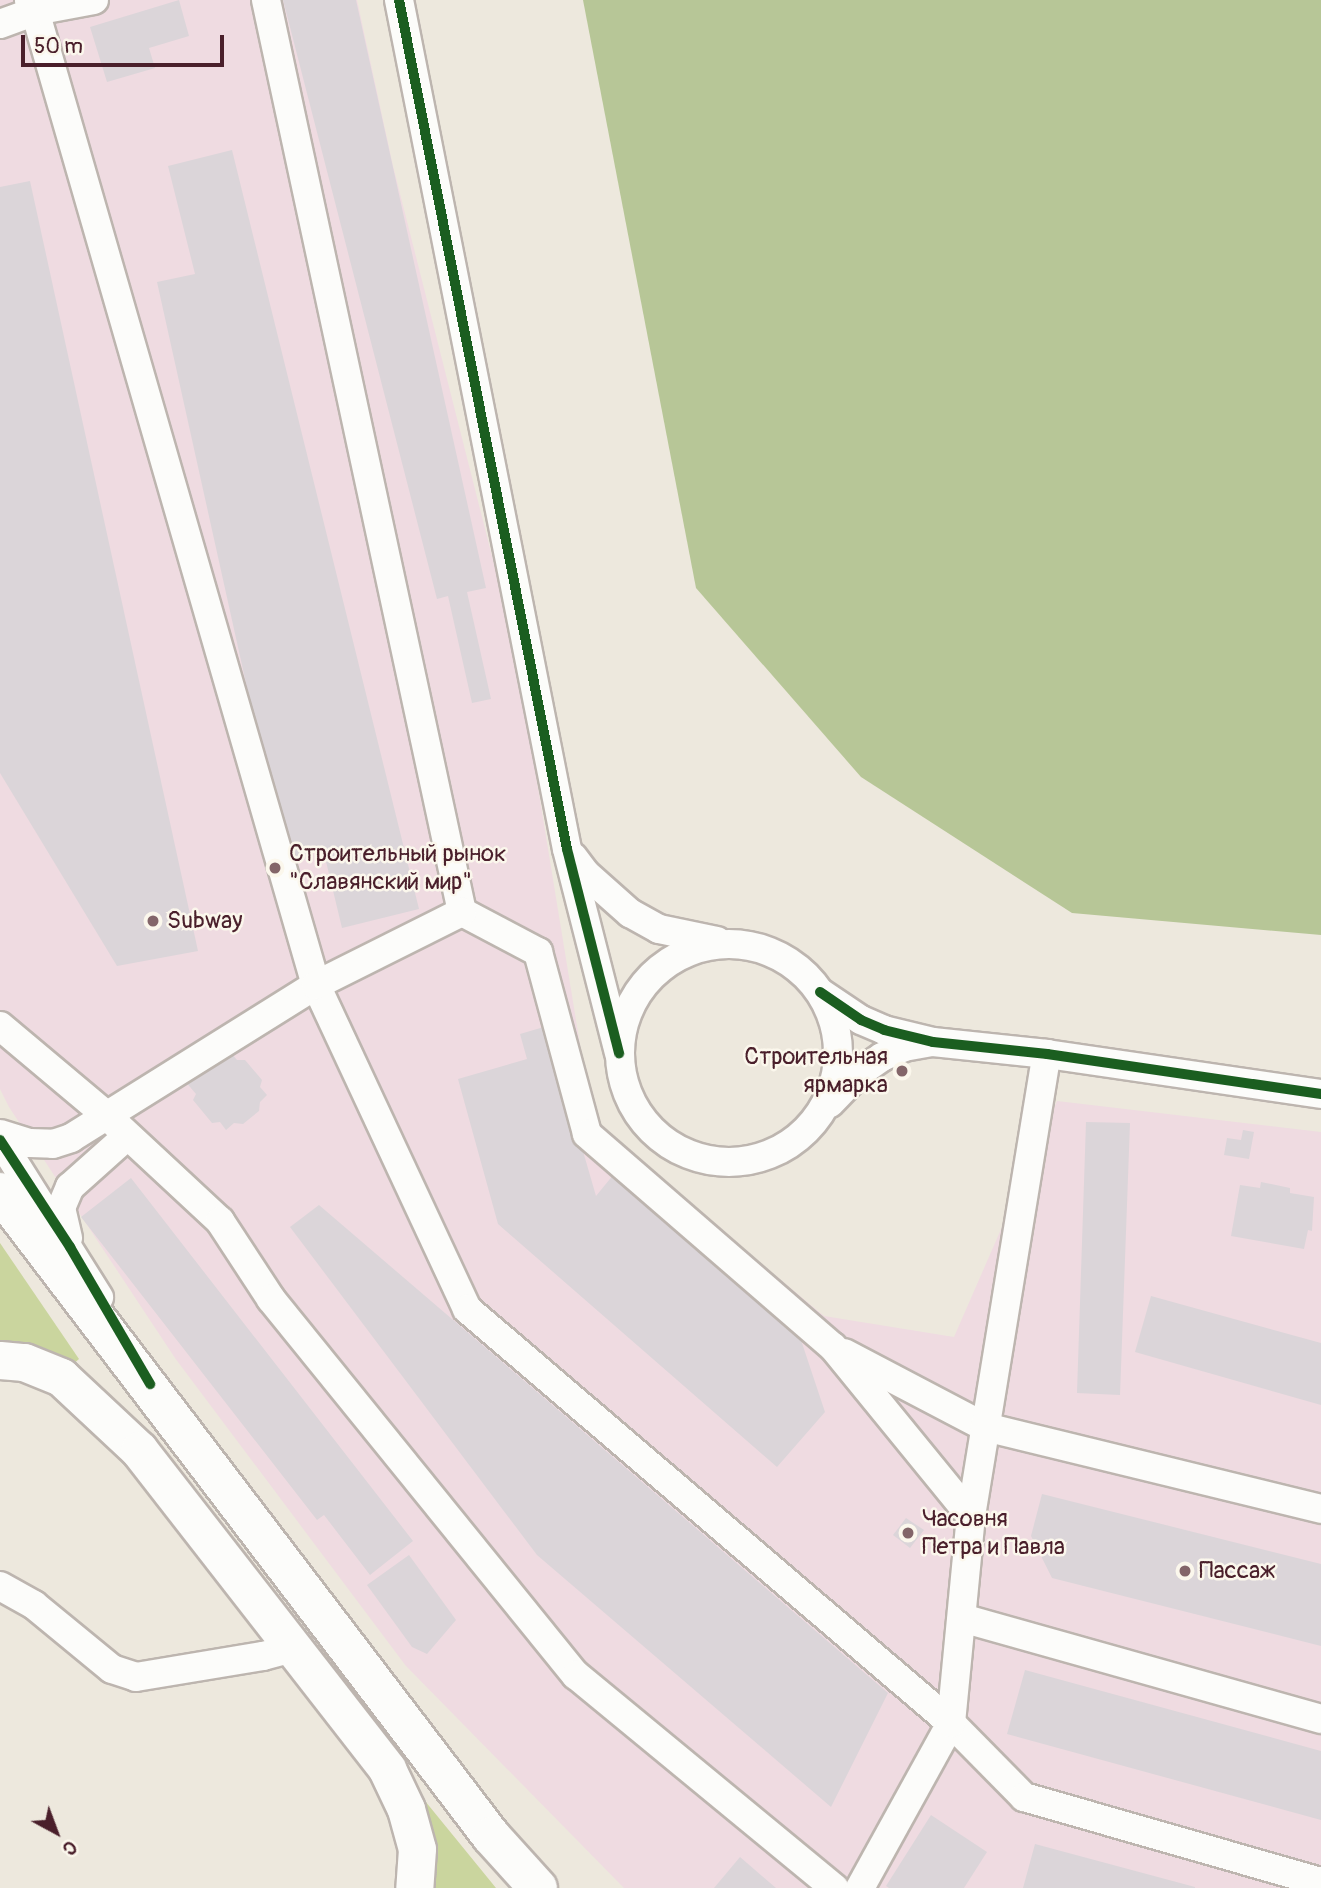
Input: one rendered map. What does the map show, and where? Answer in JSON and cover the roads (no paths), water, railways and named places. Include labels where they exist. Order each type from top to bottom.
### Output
[{"type":"highway","points":[[0,1192],[150,1384],[491,1836],[538,1888]]},
{"type":"main road","points":[[0,1360],[24,1362],[61,1377],[139,1450],[387,1769],[406,1809],[416,1849],[414,1888]]},
{"type":"street","points":[[0,23],[32,6],[94,0]]},
{"type":"street","points":[[266,0],[462,912]]},
{"type":"street","points":[[399,0],[567,849],[620,1053],[622,1075],[638,1114],[660,1138],[687,1154],[729,1163],[751,1161],[790,1144],[859,1073],[882,1057],[904,1047],[933,1042]]},
{"type":"street","points":[[32,6],[316,985],[467,1309],[951,1723],[1024,1797],[1321,1882]]},
{"type":"street","points":[[567,849],[586,874],[630,913],[659,929],[771,951],[807,975],[831,1011],[839,1053],[834,1085],[820,1114]]},
{"type":"street","points":[[0,1134],[30,1143],[53,1144],[71,1138],[316,985],[462,912]]},
{"type":"street","points":[[462,912],[538,952],[587,1135],[833,1347],[971,1516]]},
{"type":"street","points":[[620,1053],[628,1011],[652,975],[687,952],[729,943]]},
{"type":"street","points":[[820,992],[861,1020],[884,1030],[933,1042],[1047,1054],[1321,1094]]},
{"type":"street","points":[[0,1026],[106,1115],[220,1221],[271,1299],[576,1675],[834,1888]]},
{"type":"street","points":[[860,1888],[951,1723],[971,1516],[1047,1054]]},
{"type":"street","points":[[70,1247],[61,1208],[70,1187],[127,1136]]},
{"type":"street","points":[[0,1140],[70,1247],[150,1384]]},
{"type":"street","points":[[833,1347],[985,1427],[1321,1509]]},
{"type":"street","points":[[0,1586],[34,1605],[112,1669],[136,1677],[263,1656],[292,1648]]},
{"type":"street","points":[[961,1618],[1321,1719]]},
{"type":"place","name":"Строительный рынок \"Славянский мир\"","points":[[275,868]]},
{"type":"place","name":"Subway","points":[[153,921]]},
{"type":"place","name":"Строительная ярмарка","points":[[902,1071]]},
{"type":"place","name":"Часовня Петра и Павла","points":[[908,1533]]},
{"type":"place","name":"Пассаж","points":[[1185,1571]]}]
